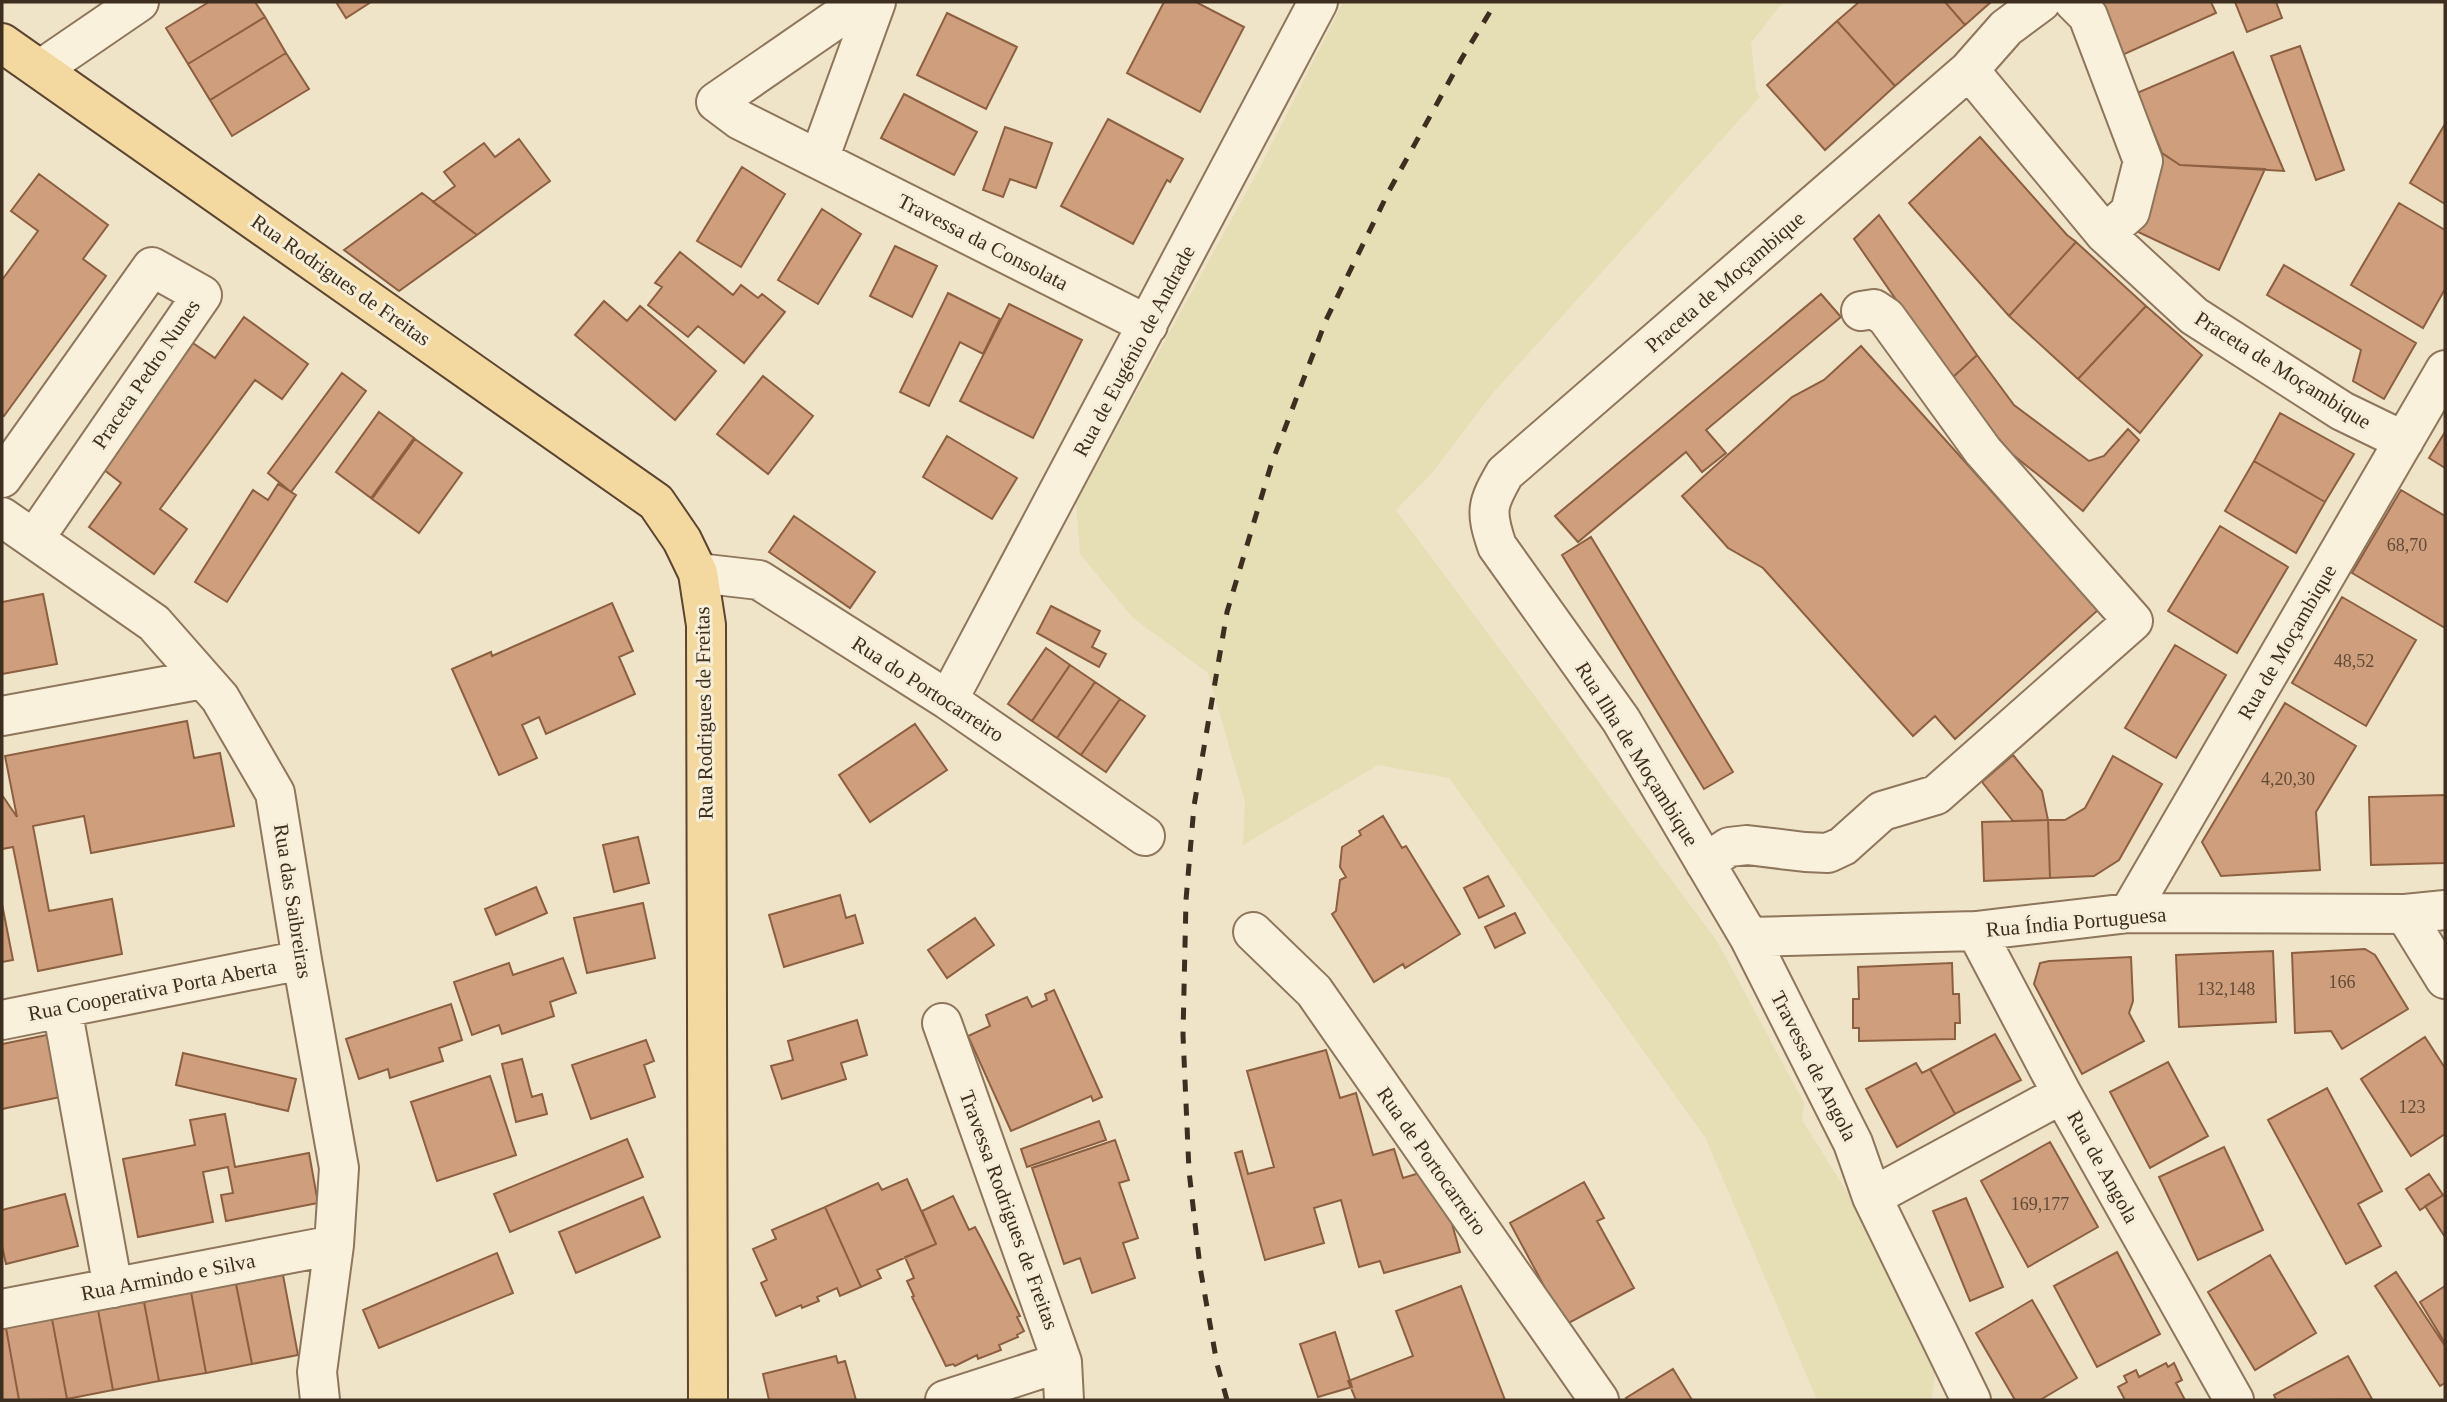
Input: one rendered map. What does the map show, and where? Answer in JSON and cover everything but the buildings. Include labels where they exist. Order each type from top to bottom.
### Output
[{"type":"main road","name":"Rua Rodrigues de Freitas","points":[[2,43],[656,502],[682,540],[698,573],[706,639],[708,1400]]},
{"type":"street","points":[[41,69],[139,2]]},
{"type":"street","name":"Travessa da Consolata","points":[[861,2],[716,102],[740,120],[1148,325]]},
{"type":"street","points":[[819,159],[876,2]]},
{"type":"street","name":"Rua de Eugénio de Andrade","points":[[948,700],[1318,2]]},
{"type":"street","name":"Praceta de Moçambique","points":[[1490,500],[1505,473],[1969,70],[2006,27],[2041,2]]},
{"type":"street","points":[[2074,2],[2088,16],[2143,162],[2130,212],[2105,234]]},
{"type":"street","name":"Praceta de Moçambique","points":[[1969,70],[2105,234],[2194,316],[2342,411],[2404,442]]},
{"type":"street","name":"Praceta Pedro Nunes","points":[[2,478],[152,267],[202,295],[34,539]]},
{"type":"street","points":[[1705,863],[1729,847],[1747,845],[1828,853],[1843,846],[1882,811],[1937,795],[2133,621],[1983,451],[1885,317],[1874,309],[1861,312]]},
{"type":"street","name":"Rua de Moçambique","points":[[2129,914],[2445,370]]},
{"type":"street","name":"Rua Ilha de Moçambique","points":[[1490,500],[1489,524],[1497,545],[1621,720],[1749,937]]},
{"type":"street","name":"Rua das Saibreiras","points":[[2,517],[154,623],[220,698],[275,793],[339,1168],[334,1245],[317,1372],[320,1400]]},
{"type":"street","name":"Rua do Portocarreiro","points":[[698,573],[759,580],[948,700],[1145,836]]},
{"type":"street","points":[[2,716],[203,679]]},
{"type":"street","name":"Rua Índia Portuguesa","points":[[1749,937],[1976,931],[2129,914],[2405,914],[2445,910]]},
{"type":"street","points":[[2405,914],[2445,979]]},
{"type":"street","name":"Rua de Angola","points":[[1976,931],[2062,1094],[2234,1400]]},
{"type":"street","name":"Rua de Portocarreiro","points":[[1253,932],[1314,991],[1599,1400]]},
{"type":"street","name":"Travessa de Angola","points":[[1749,937],[1853,1143],[1872,1197],[1971,1400]]},
{"type":"street","name":"Rua Cooperativa Porta Aberta","points":[[2,1020],[302,960]]},
{"type":"street","points":[[62,1007],[113,1288]]},
{"type":"street","name":"Travessa Rodrigues de Freitas","points":[[942,1023],[1062,1362],[1064,1400]]},
{"type":"street","points":[[1872,1197],[2062,1094]]},
{"type":"street","name":"Rua Armindo e Silva","points":[[2,1309],[334,1245]]},
{"type":"street","points":[[945,1400],[1062,1362]]},
{"type":"shaded area","points":[[1343,2],[1783,2],[1751,43],[1756,90],[1760,97],[1492,394],[1432,473],[1396,510],[1717,941],[1804,1103],[1802,1120],[1941,1342],[1931,1400],[1817,1400],[1705,1137],[1449,778],[1378,765],[1243,845],[1245,802],[1208,673],[1133,618],[1080,554],[1076,503],[1259,169]]},
{"type":"railway","points":[[1227,1400],[1217,1364],[1200,1267],[1189,1171],[1183,1035],[1186,900],[1194,806],[1227,612],[1271,465],[1326,320],[1389,191],[1496,2]]}]
